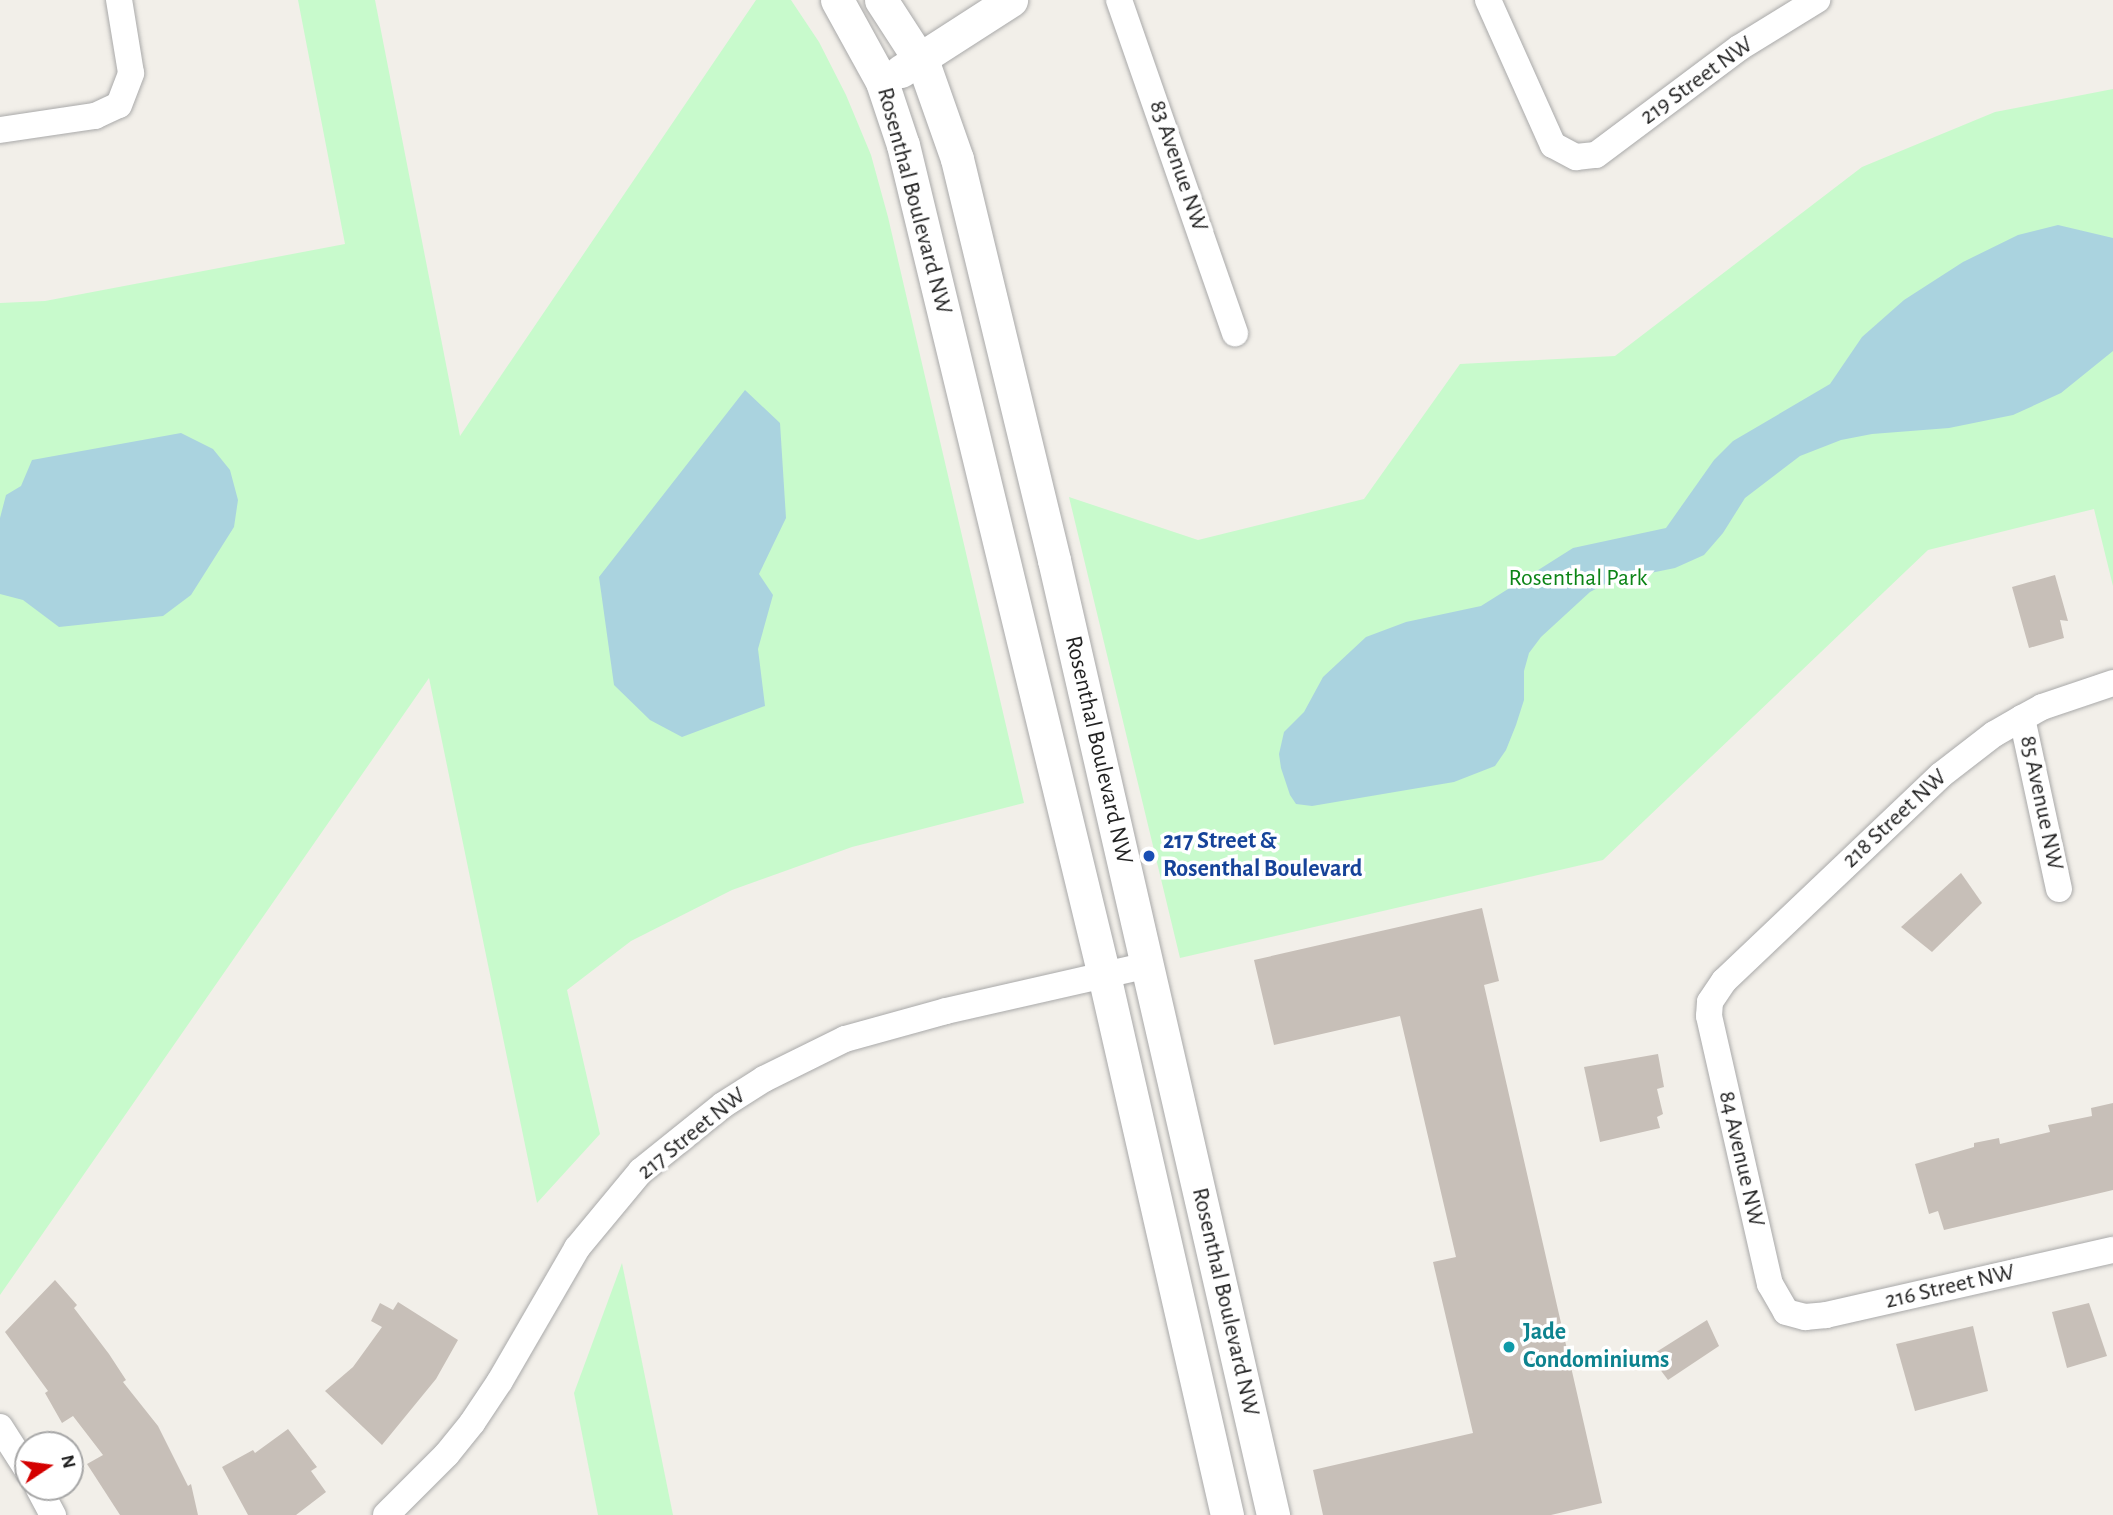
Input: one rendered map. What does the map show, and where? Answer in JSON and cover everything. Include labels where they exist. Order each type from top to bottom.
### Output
[{"type":"street","points":[[0,130],[95,116],[119,105],[131,73],[119,0]]},
{"type":"street","name":"Rosenthal Boulevard NW","points":[[837,0],[883,82],[913,185],[1104,975],[1227,1515]]},
{"type":"street","name":"Rosenthal Boulevard NW","points":[[881,0],[921,60],[936,93],[957,159],[1148,965],[1273,1515]]},
{"type":"street","points":[[883,82],[1011,0]]},
{"type":"street","name":"83 Avenue NW","points":[[1119,0],[1235,333]]},
{"type":"street","name":"219 Street NW","points":[[1488,0],[1553,145],[1576,157],[1595,155],[1739,48],[1817,0]]},
{"type":"street","name":"218 Street NW","points":[[1710,1002],[1724,981],[1941,775],[1994,734],[2022,718],[2063,699],[2113,683]]},
{"type":"street","name":"85 Avenue NW","points":[[2022,718],[2059,889]]},
{"type":"street","name":"217 Street NW","points":[[386,1515],[447,1454],[472,1423],[500,1381],[577,1248],[641,1171],[723,1105],[764,1079],[845,1039],[946,1011],[1148,965]]},
{"type":"street","name":"84 Avenue NW","points":[[1710,1002],[1712,1031],[1770,1284],[1786,1312]]},
{"type":"street","name":"216 Street NW","points":[[1786,1312],[1805,1317],[1826,1315],[2113,1250]]},
{"type":"street","points":[[0,1427],[14,1449]]},
{"type":"green space","points":[[298,0],[375,0],[460,436],[756,0],[791,0],[819,42],[846,95],[871,155],[888,217],[1024,803],[852,847],[732,890],[631,941],[567,990],[600,1134],[537,1203],[429,678],[0,1295],[0,303],[45,301],[345,244]]},
{"type":"green space","name":"Rosenthal Park","points":[[2113,89],[2113,586],[2094,509],[1928,550],[1603,860],[1180,958],[1069,497],[1198,540],[1364,499],[1460,364],[1615,356],[1862,167],[1995,112]]},
{"type":"green space","points":[[622,1263],[673,1515],[598,1515],[574,1393]]},
{"type":"water","points":[[2058,225],[2113,238],[2113,351],[2061,393],[2013,415],[1949,428],[1872,434],[1841,440],[1800,456],[1745,498],[1723,533],[1704,555],[1675,568],[1611,581],[1590,592],[1541,637],[1529,653],[1524,671],[1524,700],[1516,725],[1506,750],[1495,766],[1454,782],[1312,806],[1296,804],[1281,768],[1279,754],[1284,732],[1304,712],[1323,677],[1366,637],[1406,622],[1481,606],[1573,548],[1666,528],[1714,460],[1733,441],[1830,384],[1862,337],[1904,300],[1963,262],[2018,235]]},
{"type":"water","points":[[745,390],[780,423],[786,518],[759,574],[773,595],[758,649],[765,706],[682,737],[650,720],[614,685],[599,577]]},
{"type":"water","points":[[181,433],[213,449],[230,470],[238,500],[234,527],[191,595],[163,616],[59,627],[23,600],[0,594],[0,518],[6,495],[21,486],[32,460]]},
{"type":"building","points":[[2055,575],[2068,621],[2060,620],[2064,638],[2029,648],[2012,587]]},
{"type":"building","points":[[1961,873],[1982,903],[1932,952],[1901,927]]},
{"type":"building","points":[[1482,908],[1499,981],[1484,985],[1602,1503],[1551,1515],[1323,1515],[1313,1470],[1473,1433],[1433,1262],[1456,1257],[1400,1016],[1274,1045],[1254,960]]},
{"type":"building","points":[[1658,1054],[1664,1087],[1657,1089],[1663,1114],[1657,1117],[1660,1128],[1600,1142],[1584,1067]]},
{"type":"building","points":[[2113,1103],[2113,1190],[1944,1230],[1938,1211],[1929,1214],[1915,1164],[1974,1147],[1974,1143],[1999,1138],[2000,1144],[2050,1132],[2048,1125],[2092,1116],[2091,1108]]},
{"type":"building","points":[[55,1280],[77,1305],[74,1308],[109,1354],[126,1380],[123,1382],[158,1426],[188,1486],[191,1484],[198,1515],[120,1515],[87,1464],[103,1455],[73,1416],[62,1423],[45,1393],[48,1391],[5,1332]]},
{"type":"building","points":[[398,1302],[458,1340],[436,1379],[382,1445],[325,1391],[353,1367],[382,1327],[371,1321],[380,1303],[393,1310]]},
{"type":"building","points":[[2089,1303],[2107,1356],[2067,1368],[2052,1312]]},
{"type":"building","points":[[1707,1320],[1719,1346],[1668,1380],[1650,1356]]},
{"type":"building","points":[[1973,1326],[1988,1391],[1915,1411],[1896,1344]]},
{"type":"building","points":[[288,1429],[317,1467],[311,1471],[326,1492],[296,1515],[248,1515],[222,1467],[253,1450],[255,1453]]},
{"type":"place","name":"217 Street & Rosenthal Boulevard","points":[[1149,856]]},
{"type":"place","name":"Jade Condominiums","points":[[1509,1347]]}]
